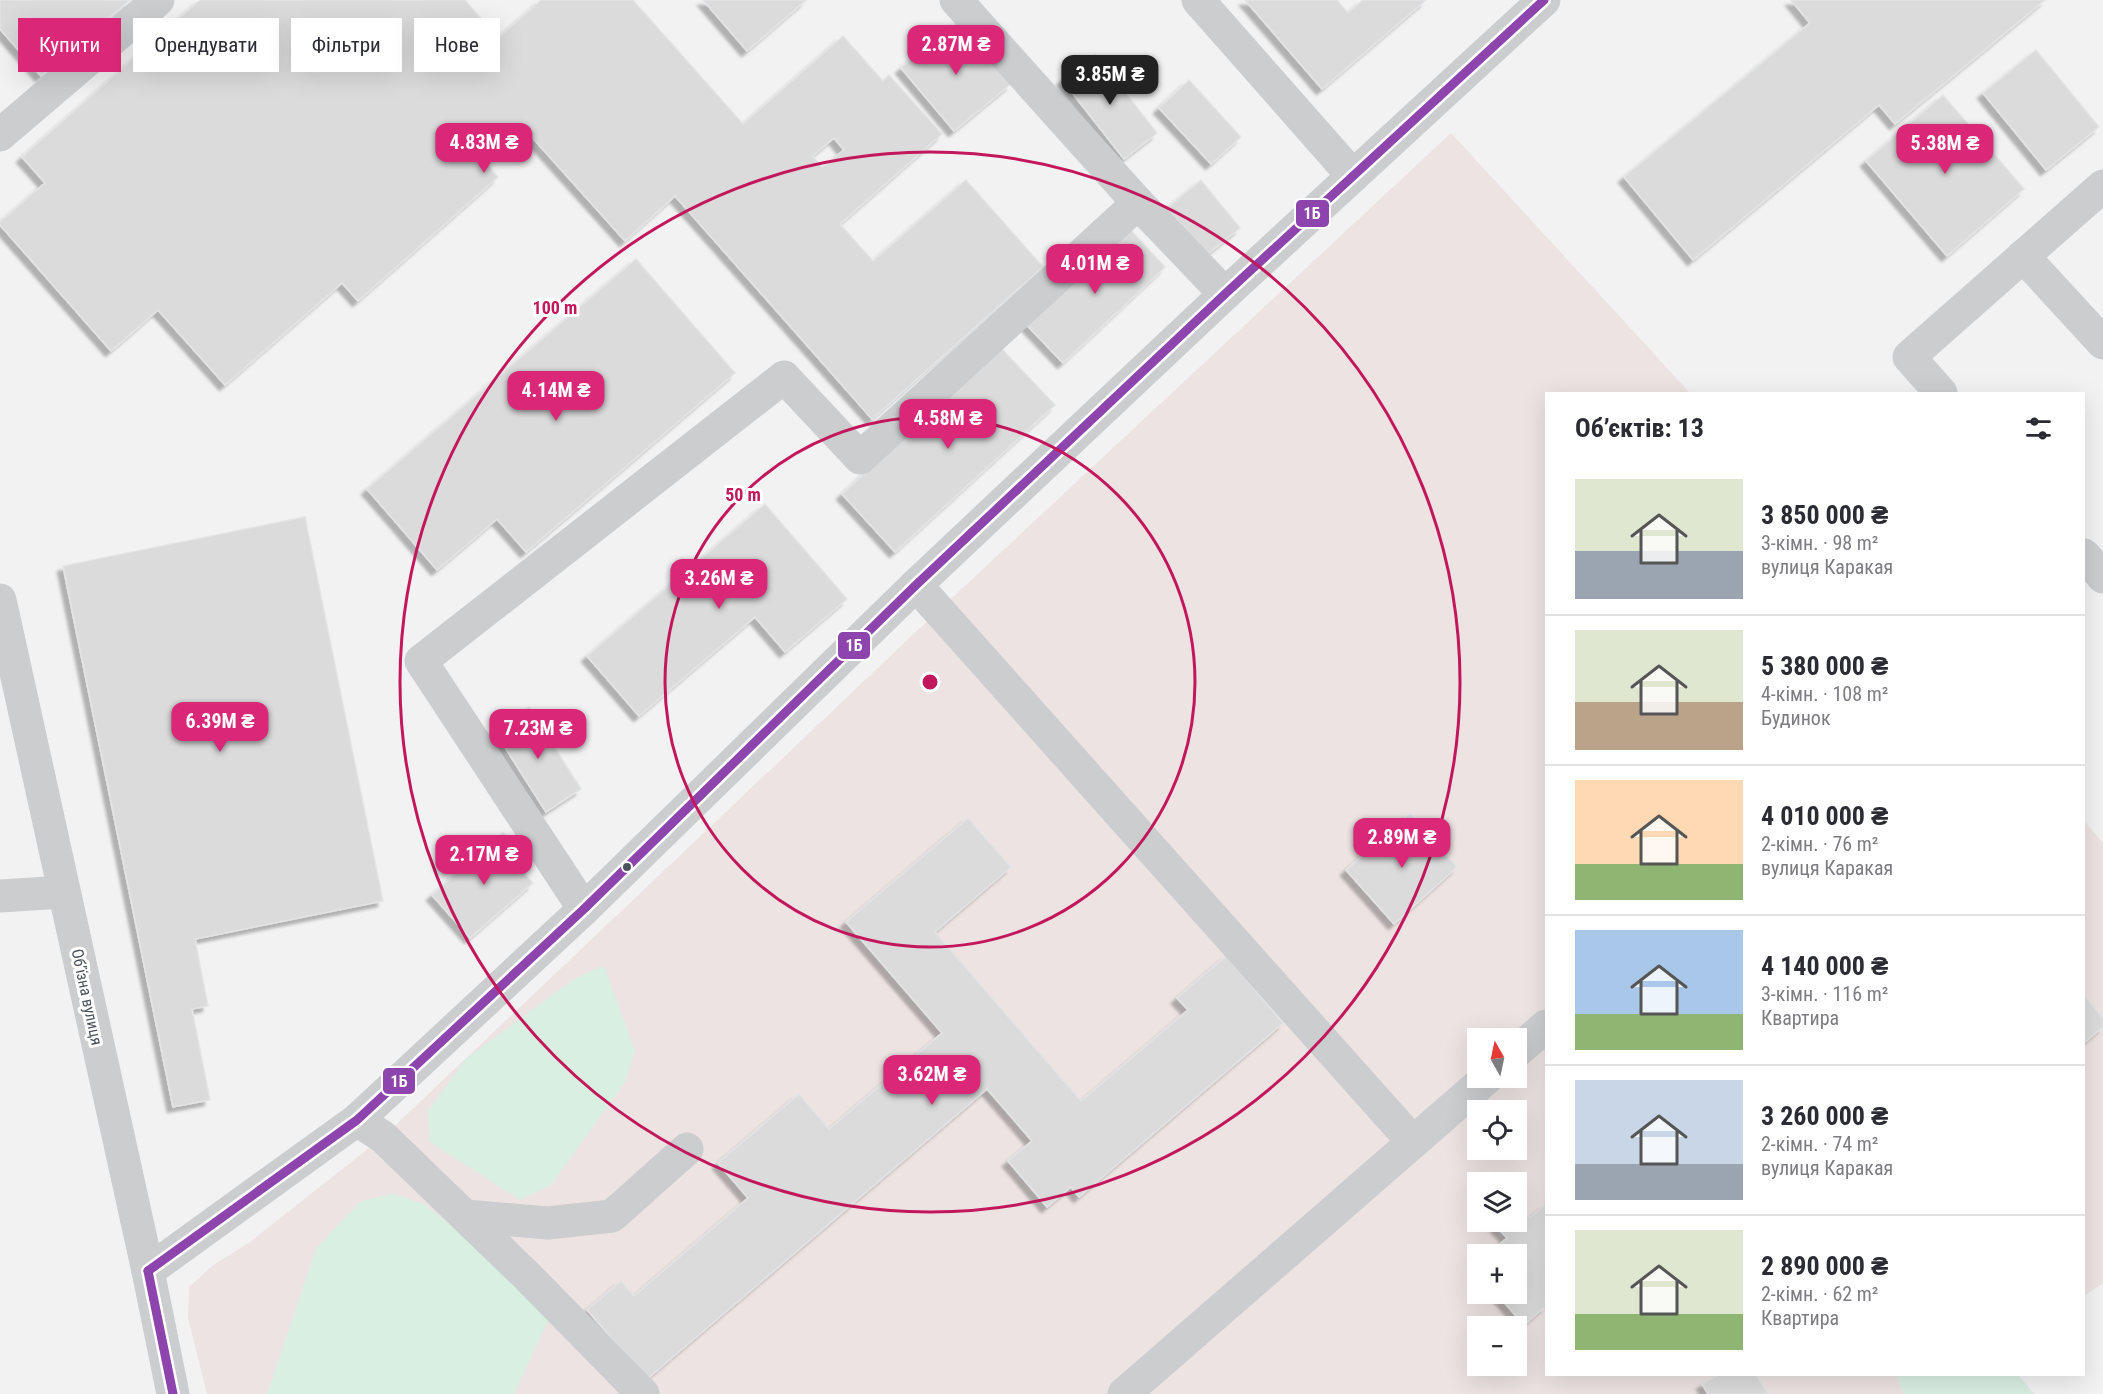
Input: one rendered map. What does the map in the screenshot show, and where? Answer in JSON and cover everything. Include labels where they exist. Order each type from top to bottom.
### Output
[{"type":"street","points":[[0,135],[158,0]]},
{"type":"street","points":[[956,0],[1138,203],[1225,294]]},
{"type":"street","points":[[1198,0],[1353,176]]},
{"type":"street","points":[[148,1271],[357,1120],[584,909],[916,585],[1225,294],[1544,0]]},
{"type":"street","points":[[1940,392],[1909,357],[2103,186]]},
{"type":"street","points":[[584,909],[421,661],[784,377],[860,458],[1138,203]]},
{"type":"street","points":[[2023,256],[2103,343]]},
{"type":"street","points":[[2085,556],[2103,577]]},
{"type":"street","points":[[916,585],[1413,1142]]},
{"type":"street","name":"Обʼїзна вулиця","points":[[0,600],[173,1394]]},
{"type":"street","points":[[0,896],[64,892]]},
{"type":"street","points":[[1527,1042],[1545,1027]]},
{"type":"street","points":[[1124,1394],[1475,1088]]},
{"type":"street","points":[[357,1120],[383,1137],[643,1394]]},
{"type":"street","points":[[465,1216],[548,1223],[612,1216],[687,1149]]},
{"type":"shaded area","points":[[1451,133],[1689,392],[1545,392],[1545,1376],[1962,1376],[1938,1394],[207,1394],[188,1318],[189,1287],[212,1266],[250,1242],[383,1137],[939,610]]},
{"type":"shaded area","points":[[2085,822],[2103,843],[2103,1283],[2085,1295]]},
{"type":"green space","points":[[604,966],[635,1051],[625,1082],[551,1185],[520,1200],[430,1142],[428,1111],[466,1059],[574,979]]},
{"type":"green space","points":[[393,1194],[425,1204],[552,1312],[514,1394],[267,1394],[317,1247],[361,1201]]},
{"type":"green space","points":[[1897,1376],[2019,1376],[2034,1394],[1904,1394]]},
{"type":"building","points":[[0,0],[130,0],[109,18],[18,18],[18,50],[0,29]]},
{"type":"building","points":[[200,0],[465,0],[481,18],[414,18],[414,72],[500,72],[500,36],[541,0],[633,0],[743,124],[843,36],[883,81],[889,75],[942,134],[840,224],[873,261],[966,180],[1043,267],[872,419],[675,196],[625,241],[521,125],[482,159],[498,177],[358,301],[342,283],[225,385],[158,310],[111,351],[0,225],[0,222],[45,183],[22,157],[133,59],[133,72],[279,72],[279,18],[180,18]],"holes":[[[834,138],[844,150],[822,167],[812,156]]]},
{"type":"building","points":[[703,0],[806,0],[747,51]]},
{"type":"building","points":[[1245,0],[1337,0],[1348,13],[1363,0],[1426,0],[1322,89]]},
{"type":"building","points":[[1791,0],[2045,0],[1895,124],[1879,105],[1693,260],[1624,177],[1810,23]]},
{"type":"building","points":[[958,21],[1011,84],[954,131],[901,68]]},
{"type":"building","points":[[2036,50],[2099,127],[2046,170],[1983,93]]},
{"type":"building","points":[[1095,54],[1157,133],[1124,159],[1062,80]]},
{"type":"building","points":[[1189,80],[1241,137],[1211,164],[1159,108]]},
{"type":"building","points":[[1943,95],[2024,189],[1947,256],[1866,161]]},
{"type":"building","points":[[1201,180],[1240,228],[1199,261],[1160,214]]},
{"type":"building","points":[[1128,227],[1165,267],[1063,363],[1025,323]]},
{"type":"building","points":[[636,259],[735,373],[526,552],[497,519],[437,570],[367,489]]},
{"type":"building","points":[[1001,348],[1055,405],[895,552],[842,494]]},
{"type":"building","points":[[765,504],[847,599],[785,652],[755,617],[639,716],[587,656]]},
{"type":"building","points":[[305,517],[383,901],[195,939],[208,1006],[192,1009],[210,1100],[173,1107],[63,566]]},
{"type":"building","points":[[529,707],[581,789],[546,812],[494,730]]},
{"type":"building","points":[[1410,813],[1457,867],[1394,924],[1346,870]]},
{"type":"building","points":[[968,818],[1011,867],[935,932],[1081,1101],[1188,1010],[1177,998],[1226,956],[1283,1023],[1079,1197],[1071,1187],[1047,1207],[1008,1161],[1032,1141],[987,1089],[647,1379],[587,1310],[621,1281],[634,1296],[748,1198],[718,1163],[799,1094],[829,1129],[942,1033],[846,922]]},
{"type":"building","points":[[503,833],[522,854],[514,862],[533,883],[470,938],[432,895]]},
{"type":"building","points":[[2085,996],[2103,1018],[2103,1027],[2085,1042]]},
{"type":"building","points":[[1545,1205],[1545,1307],[1527,1322],[1527,1316],[1516,1316],[1506,1304],[1527,1304],[1527,1244],[1500,1244],[1507,1238],[1501,1232],[1527,1232],[1527,1214],[1530,1218]]},
{"type":"building","points":[[1716,1376],[1757,1376],[1768,1394],[1708,1394],[1702,1384]]},
{"type":"transit line","name":"1Б","points":[[148,1271],[357,1120],[584,909],[916,585],[1225,294],[1544,0]]},
{"type":"transit line","name":"1Б","points":[[148,1271],[173,1394]]}]
